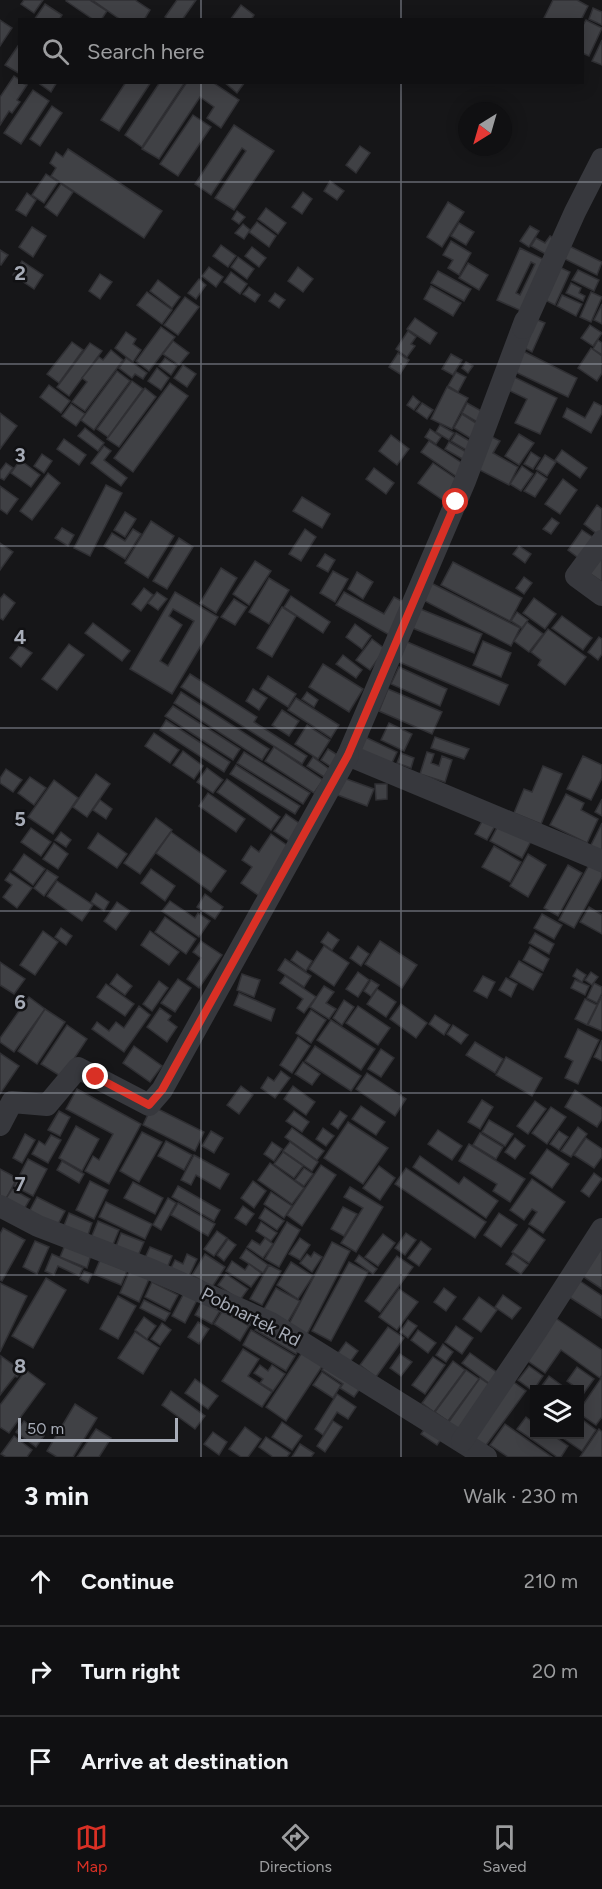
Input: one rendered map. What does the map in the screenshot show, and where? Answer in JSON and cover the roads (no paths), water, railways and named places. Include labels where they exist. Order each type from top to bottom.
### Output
[{"type":"street","points":[[0,1125],[12,1102],[47,1105],[78,1068],[149,1105],[162,1090],[348,755],[461,492],[524,324],[602,159]]},
{"type":"street","points":[[602,541],[576,576],[602,594]]},
{"type":"street","points":[[348,755],[602,861]]},
{"type":"street","name":"Pobnartek Rd","points":[[0,1206],[38,1226],[152,1270],[271,1323],[460,1446],[486,1457]]},
{"type":"street","points":[[460,1446],[602,1229]]}]
